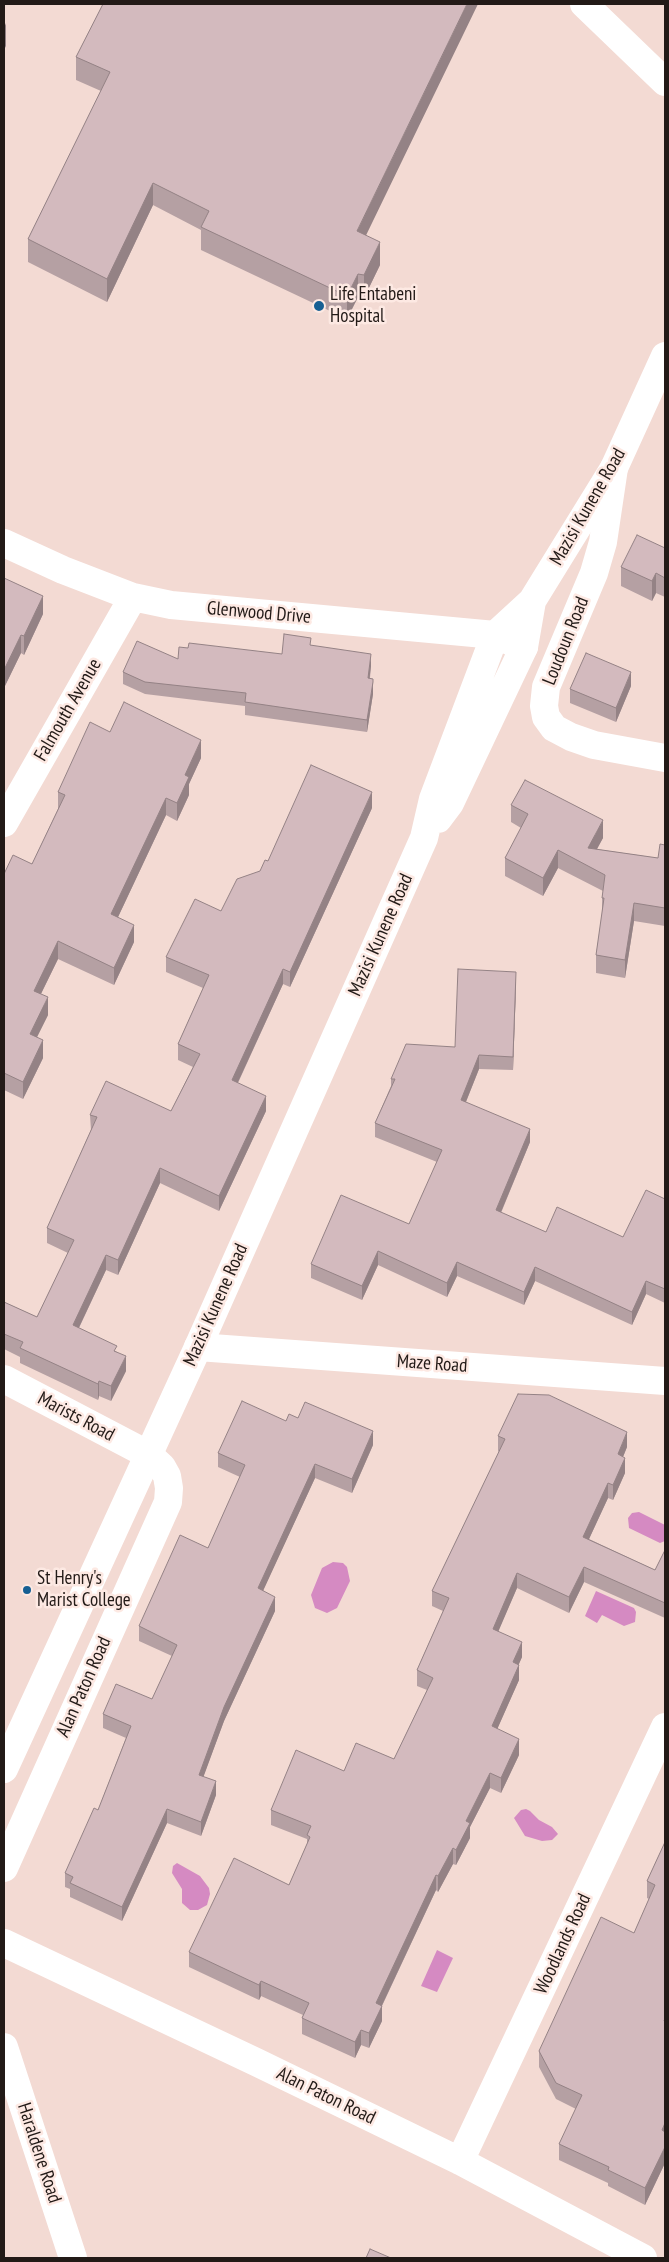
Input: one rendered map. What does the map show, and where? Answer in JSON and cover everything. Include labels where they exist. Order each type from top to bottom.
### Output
[{"type":"street","points":[[584,4],[665,82]]},
{"type":"street","name":"Mazisi Kunene Road","points":[[4,1769],[198,1347],[424,838],[433,798],[495,635],[532,601],[614,468],[665,356]]},
{"type":"street","name":"Loudoun Road","points":[[614,468],[603,542],[594,573],[546,687],[544,706],[546,717],[554,728],[571,738],[594,745],[665,758]]},
{"type":"street","name":"Glenwood Drive","points":[[4,542],[63,570],[133,597],[171,605],[495,635],[524,647]]},
{"type":"street","name":"Falmouth Avenue","points":[[4,823],[133,597]]},
{"type":"street","name":"Mazisi Kunene Road","points":[[424,838],[450,803],[524,647],[532,601]]},
{"type":"street","name":"Maze Road","points":[[198,1347],[665,1381]]},
{"type":"street","name":"Marists Road","points":[[4,1379],[149,1455]]},
{"type":"street","name":"Alan Paton Road","points":[[4,1868],[168,1502],[170,1488],[167,1476],[162,1466],[149,1455]]},
{"type":"street","name":"Woodlands Road","points":[[460,2161],[665,1727]]},
{"type":"street","name":"Alan Paton Road","points":[[4,1943],[460,2161],[643,2258]]},
{"type":"street","name":"Haraldene Road","points":[[4,2048],[73,2258]]},
{"type":"shaded area","points":[[639,1512],[665,1525],[665,1541],[660,1543],[629,1528],[628,1518],[632,1513]]},
{"type":"shaded area","points":[[333,1562],[343,1563],[347,1567],[350,1581],[337,1608],[327,1613],[315,1608],[311,1595],[322,1568]]},
{"type":"shaded area","points":[[596,1591],[634,1608],[636,1612],[635,1622],[624,1626],[602,1615],[597,1623],[585,1616]]},
{"type":"shaded area","points":[[526,1809],[539,1820],[552,1827],[558,1834],[552,1840],[542,1841],[525,1836],[514,1818],[521,1810]]},
{"type":"shaded area","points":[[177,1863],[200,1876],[209,1888],[210,1894],[207,1905],[198,1910],[190,1910],[182,1903],[182,1889],[172,1873],[173,1866]]},
{"type":"shaded area","points":[[437,1950],[453,1958],[437,1992],[421,1986]]},
{"type":"building","points":[[103,4],[467,4],[357,231],[380,242],[364,275],[358,274],[347,296],[201,227],[209,211],[153,183],[107,279],[28,239],[110,72],[76,57]]},
{"type":"building","points":[[637,535],[665,548],[665,578],[656,573],[652,581],[621,567]]},
{"type":"building","points":[[4,578],[43,596],[24,636],[21,635],[4,670]]},
{"type":"building","points":[[284,634],[311,638],[310,645],[371,654],[368,678],[373,679],[373,682],[367,720],[245,702],[246,693],[145,682],[123,672],[137,641],[178,659],[179,647],[188,648],[189,643],[282,654]]},
{"type":"building","points":[[586,653],[631,672],[616,708],[570,689]]},
{"type":"building","points":[[124,702],[201,740],[185,775],[189,777],[177,803],[166,798],[111,914],[134,925],[114,968],[58,941],[34,991],[48,997],[30,1034],[43,1040],[23,1082],[4,1073],[4,874],[13,855],[32,864],[65,795],[58,792],[90,722],[110,732]]},
{"type":"building","points":[[311,765],[372,792],[290,972],[283,969],[232,1080],[266,1096],[219,1196],[160,1168],[118,1260],[106,1255],[73,1325],[117,1346],[114,1351],[126,1356],[111,1386],[99,1381],[98,1384],[20,1348],[23,1342],[4,1334],[4,1302],[37,1317],[74,1240],[47,1228],[97,1117],[90,1115],[106,1081],[171,1111],[200,1054],[178,1044],[209,975],[166,957],[195,899],[221,911],[237,879],[260,871],[265,860],[268,861]]},
{"type":"building","points":[[525,780],[603,820],[588,848],[658,858],[660,844],[665,845],[665,908],[634,903],[625,960],[596,955],[604,898],[602,898],[605,875],[558,850],[543,878],[505,858],[528,814],[511,805]]},
{"type":"building","points":[[458,969],[516,972],[513,1057],[479,1055],[461,1100],[530,1129],[496,1210],[546,1232],[557,1207],[623,1237],[646,1190],[665,1199],[665,1289],[646,1281],[632,1312],[535,1267],[524,1292],[457,1262],[447,1283],[378,1251],[362,1286],[311,1264],[341,1195],[409,1224],[442,1150],[375,1123],[395,1079],[391,1079],[406,1044],[455,1047]]},
{"type":"building","points":[[518,1394],[549,1395],[627,1432],[618,1454],[625,1458],[613,1485],[608,1483],[583,1537],[655,1570],[665,1550],[665,1603],[584,1567],[569,1597],[517,1573],[493,1629],[522,1642],[513,1662],[519,1665],[492,1726],[519,1739],[501,1778],[490,1773],[466,1821],[470,1823],[456,1850],[453,1848],[438,1876],[436,1875],[376,2003],[382,2006],[369,2033],[361,2030],[355,2042],[302,2018],[309,2003],[261,1981],[259,1985],[189,1952],[234,1858],[289,1885],[310,1837],[307,1835],[311,1826],[271,1810],[296,1750],[344,1771],[356,1743],[394,1759],[433,1678],[417,1670],[449,1598],[432,1591],[505,1439],[498,1436]]},
{"type":"building","points":[[242,1401],[286,1421],[289,1414],[298,1418],[305,1402],[373,1431],[352,1479],[315,1464],[258,1588],[275,1597],[224,1707],[199,1775],[216,1781],[201,1822],[167,1809],[122,1907],[70,1883],[73,1877],[65,1873],[94,1808],[98,1810],[131,1726],[103,1714],[116,1684],[152,1699],[177,1645],[139,1626],[180,1535],[208,1548],[245,1465],[218,1453]]},
{"type":"building","points":[[665,1842],[665,2123],[662,2130],[665,2132],[665,2147],[645,2188],[608,2170],[609,2167],[559,2144],[582,2095],[556,2083],[539,2051],[601,1917],[634,1933],[655,1885],[647,1881]]},
{"type":"building","points":[[370,2249],[391,2258],[366,2258]]},
{"type":"place","name":"Life Entabeni Hospital","points":[[319,306]]},
{"type":"place","name":"St Henry's Marist College","points":[[27,1590]]}]
